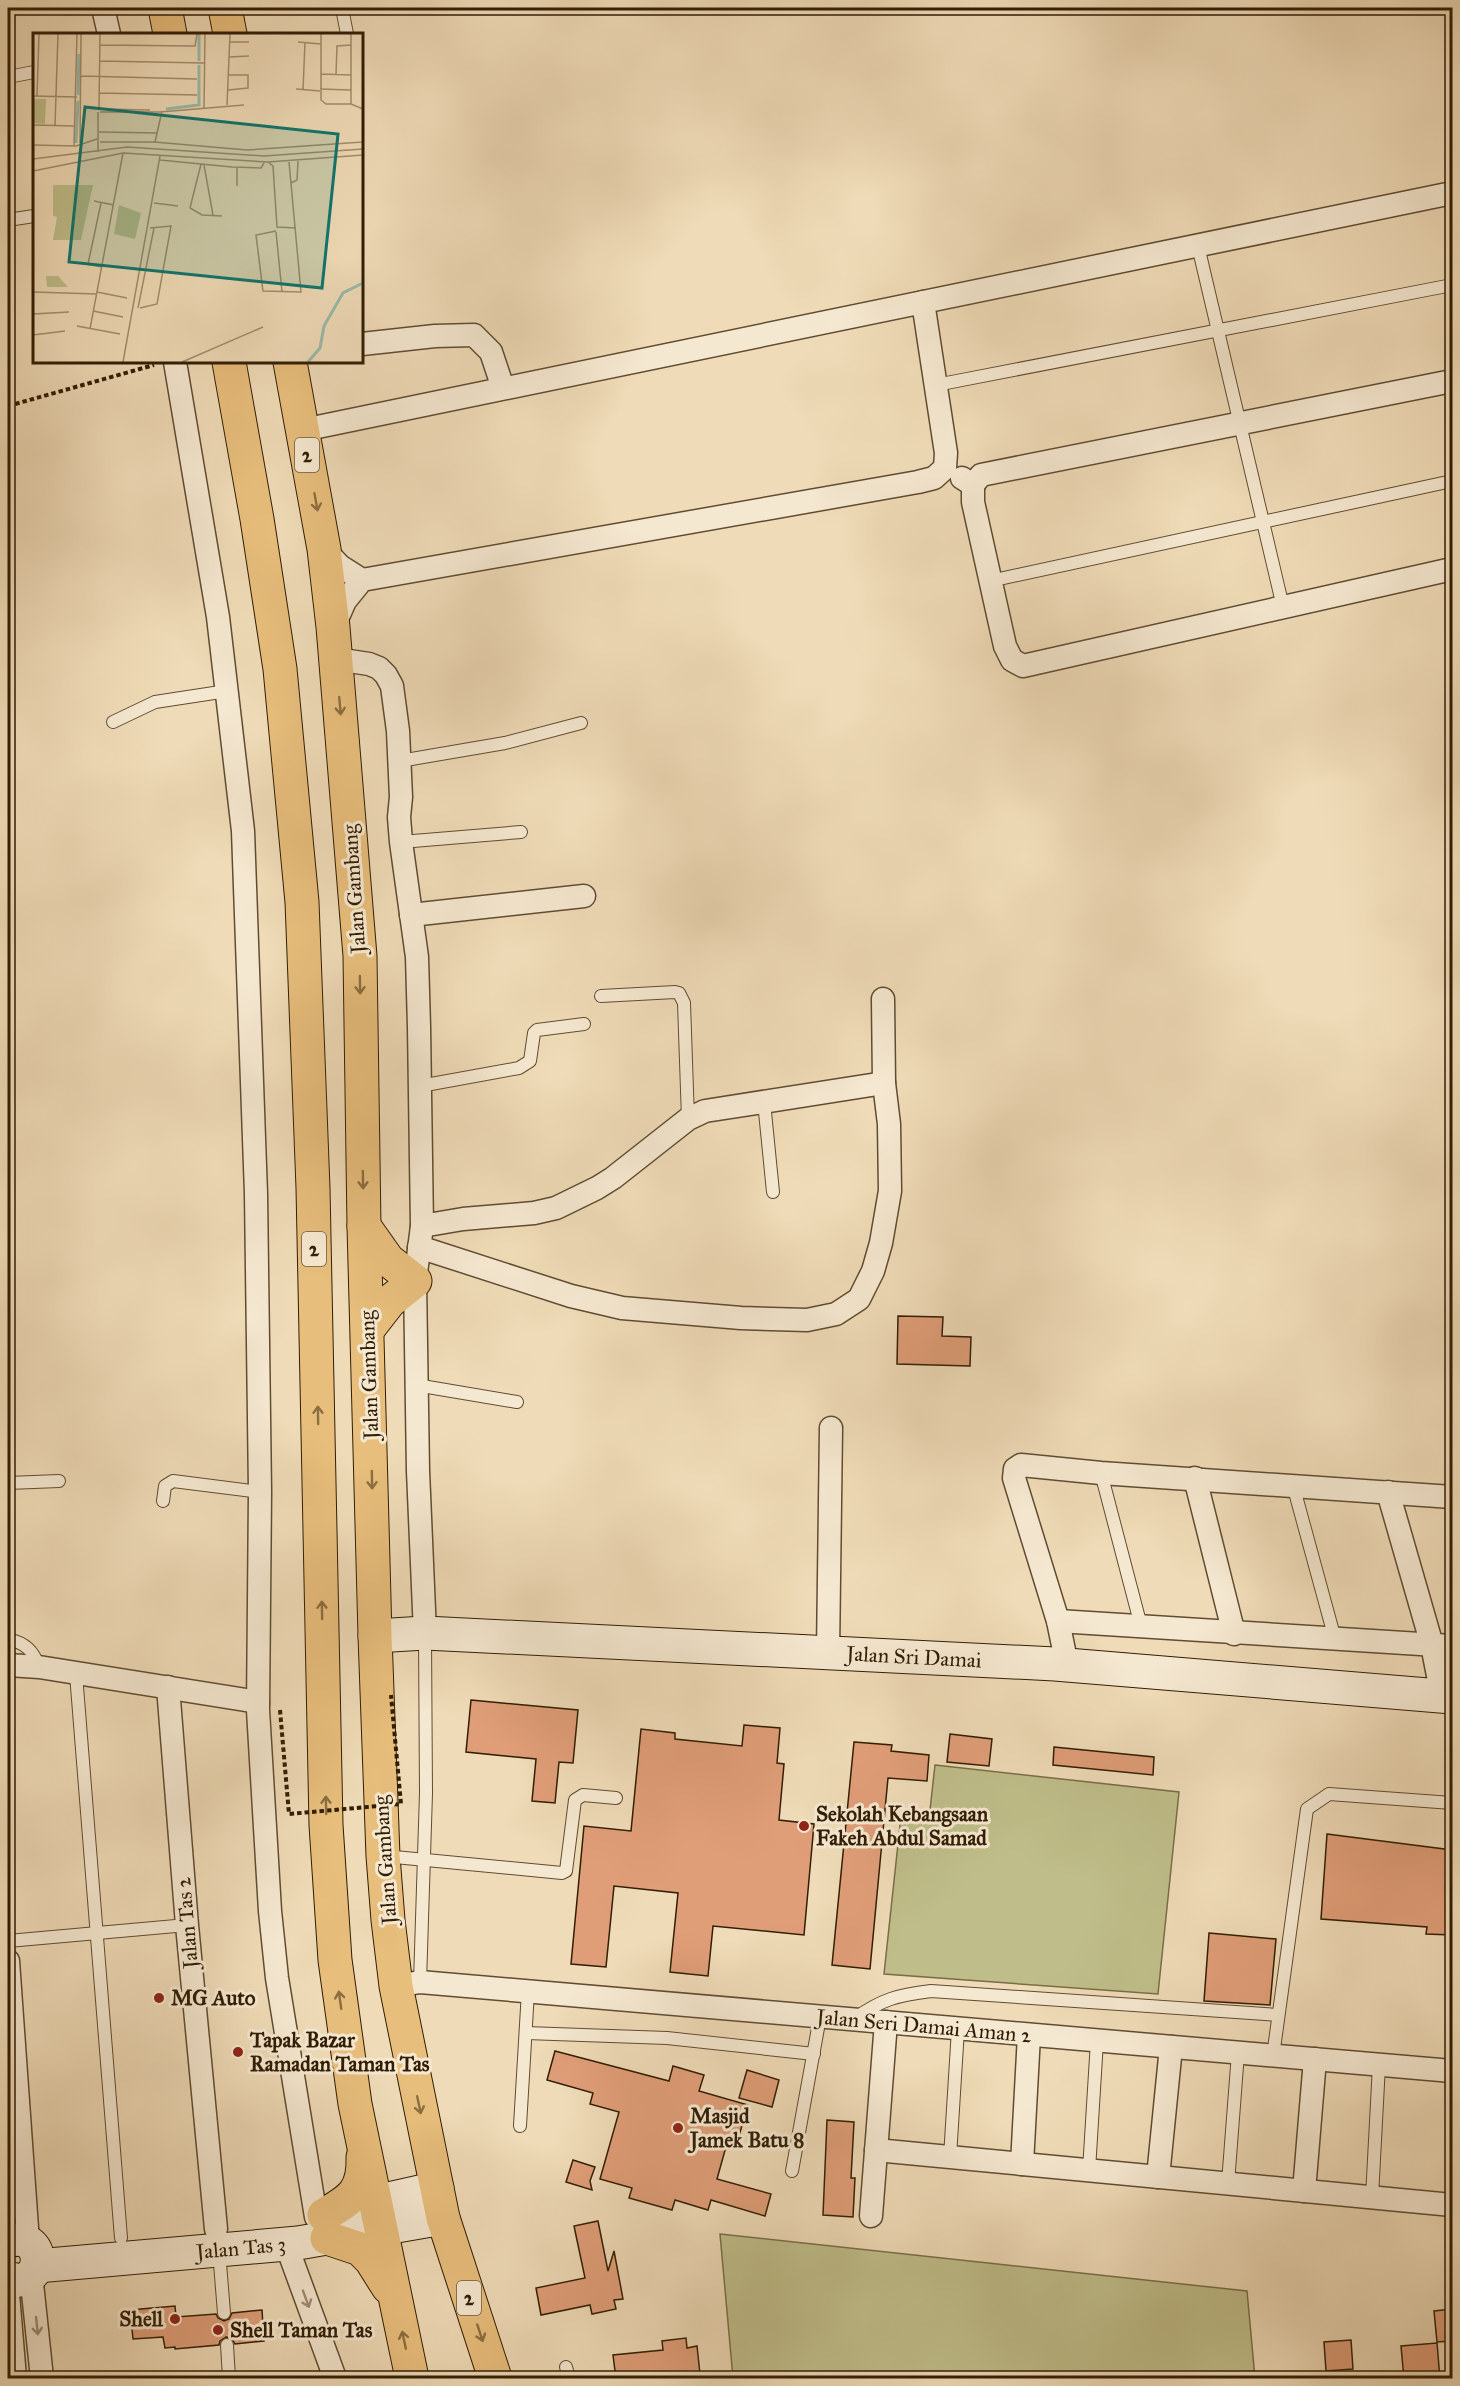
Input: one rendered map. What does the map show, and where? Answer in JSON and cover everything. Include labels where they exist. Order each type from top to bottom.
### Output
[{"type":"highway","points":[[165,8],[170,33]]},
{"type":"highway","points":[[225,8],[230,33]]},
{"type":"highway","name":"2","points":[[229,363],[257,519],[280,669],[302,902],[313,1188],[326,1825],[335,1960],[362,2140],[412,2379]]},
{"type":"highway","name":"Jalan Gambang","points":[[290,363],[324,549],[336,660],[360,956],[364,1226],[383,1856],[408,1984],[440,2203],[495,2379]]},
{"type":"highway","points":[[364,1226],[388,1260],[415,1281],[389,1302],[368,1329]]},
{"type":"highway","points":[[362,2140],[363,2168],[359,2188],[348,2201],[322,2223],[360,2249],[371,2260],[396,2302]]},
{"type":"street","points":[[103,8],[109,33]]},
{"type":"street","points":[[303,430],[1452,193]]},
{"type":"street","points":[[333,627],[345,601],[362,580],[918,483],[934,478],[945,468],[946,453],[923,302]]},
{"type":"street","points":[[363,344],[435,336],[474,335],[491,352],[503,388]]},
{"type":"street","points":[[166,363],[218,617],[243,831],[256,1194],[260,1492],[258,1702],[270,1911],[276,1967],[322,2223]]},
{"type":"street","points":[[1452,381],[981,476],[972,485],[973,502],[1008,655],[1017,664],[1023,666],[1452,569]]},
{"type":"street","points":[[945,468],[972,485]]},
{"type":"street","points":[[324,549],[340,566],[362,580]]},
{"type":"street","points":[[336,660],[369,664],[379,668],[386,675],[392,686],[400,761],[401,842],[417,957],[421,1236],[415,1281],[416,1384],[425,1633]]},
{"type":"street","points":[[411,915],[584,896]]},
{"type":"street","points":[[421,1236],[571,1296],[622,1308],[741,1318],[807,1320],[836,1314],[859,1299],[873,1271],[882,1243],[890,1191],[891,1159],[884,1083],[883,999]]},
{"type":"street","points":[[421,1236],[463,1219],[534,1213],[556,1208],[613,1178],[688,1119],[705,1111],[884,1083]]},
{"type":"street","points":[[828,1653],[831,1428]]},
{"type":"street","points":[[1067,1665],[1058,1621],[1014,1478],[1015,1469],[1018,1466],[1452,1497]]},
{"type":"street","points":[[1195,1478],[1234,1634]]},
{"type":"street","points":[[1388,1492],[1442,1646],[1447,1697]]},
{"type":"street","points":[[1058,1621],[1442,1646]]},
{"type":"street","name":"Jalan Sri Damai","points":[[375,1636],[425,1633],[1067,1665],[1447,1697]]},
{"type":"street","points":[[8,1665],[39,1667],[258,1702]]},
{"type":"street","name":"Jalan Tas 2","points":[[168,1687],[187,1925],[217,2240]]},
{"type":"street","points":[[8,1961],[22,2263],[15,2379]]},
{"type":"street","name":"Jalan Seri Damai Aman 2","points":[[408,1984],[853,2019],[1452,2071]]},
{"type":"street","points":[[871,2216],[886,2022]]},
{"type":"street","points":[[1022,2164],[1029,2035]]},
{"type":"street","points":[[1158,2177],[1171,2047]]},
{"type":"street","points":[[1304,2191],[1315,2059]]},
{"type":"street","points":[[876,2150],[1452,2205]]},
{"type":"street","name":"Jalan Tas 3","points":[[22,2263],[217,2240],[291,2222],[322,2223],[378,2216],[440,2203]]},
{"type":"street","name":"Jalan Tas 3","points":[[22,2263],[121,2238],[286,2244],[322,2223]]},
{"type":"street","points":[[286,2244],[335,2379]]},
{"type":"street","points":[[22,2263],[42,2379]]},
{"type":"lane","points":[[342,8],[347,33]]},
{"type":"lane","points":[[8,77],[33,72]]},
{"type":"lane","points":[[8,220],[33,216]]},
{"type":"lane","points":[[1198,246],[1283,607]]},
{"type":"lane","points":[[936,385],[1452,285]]},
{"type":"lane","points":[[990,581],[1452,481]]},
{"type":"lane","points":[[113,722],[162,700],[226,691]]},
{"type":"lane","points":[[400,761],[505,743],[581,723]]},
{"type":"lane","points":[[401,842],[521,832]]},
{"type":"lane","points":[[601,996],[679,993],[684,1003],[688,1119]]},
{"type":"lane","points":[[420,1086],[519,1068],[530,1061],[534,1033],[537,1030],[584,1024]]},
{"type":"lane","points":[[764,1102],[773,1192]]},
{"type":"lane","points":[[416,1384],[518,1402]]},
{"type":"lane","points":[[1101,1473],[1141,1626]]},
{"type":"lane","points":[[8,1483],[59,1480]]},
{"type":"lane","points":[[163,1501],[165,1486],[173,1481],[260,1492]]},
{"type":"lane","points":[[1293,1485],[1335,1639]]},
{"type":"lane","points":[[408,1984],[423,1859],[426,1793],[425,1633]]},
{"type":"lane","points":[[8,1639],[22,1643],[29,1648],[39,1667]]},
{"type":"lane","points":[[76,1674],[121,2238]]},
{"type":"lane","points":[[1273,2056],[1307,1809],[1329,1794],[1452,1803]]},
{"type":"lane","points":[[383,1856],[562,1874],[566,1871],[575,1800],[584,1795],[616,1798]]},
{"type":"lane","points":[[8,1941],[187,1925]]},
{"type":"lane","points":[[853,2019],[875,2004],[903,1994],[931,1991],[1278,2015]]},
{"type":"lane","points":[[520,2126],[528,1992]]},
{"type":"lane","points":[[792,2170],[820,2017]]},
{"type":"lane","points":[[950,2157],[958,2029]]},
{"type":"lane","points":[[526,2033],[667,2038],[814,2054]]},
{"type":"lane","points":[[1089,2170],[1097,2041]]},
{"type":"lane","points":[[1228,2183],[1238,2053]]},
{"type":"lane","points":[[1372,2197],[1379,2065]]},
{"type":"lane","points":[[217,2240],[224,2313]]},
{"type":"lane","points":[[227,2345],[230,2379]]},
{"type":"path","points":[[8,406],[166,363]]},
{"type":"path","points":[[280,1710],[289,1814],[401,1804],[391,1695]]},
{"type":"shaded area","points":[[935,1765],[1179,1792],[1158,1994],[884,1974],[901,1816],[929,1819]]},
{"type":"shaded area","points":[[720,2234],[1247,2291],[1255,2378],[733,2378]]},
{"type":"building","points":[[898,1316],[943,1317],[942,1336],[971,1337],[970,1366],[897,1364]]},
{"type":"building","points":[[471,1700],[578,1710],[573,1763],[559,1762],[555,1803],[532,1801],[536,1759],[466,1752]]},
{"type":"building","points":[[744,1725],[780,1728],[777,1763],[784,1764],[779,1820],[814,1824],[804,1935],[713,1926],[708,1976],[670,1972],[678,1893],[614,1886],[606,1967],[571,1964],[584,1826],[631,1831],[641,1729],[675,1733],[675,1739],[742,1746]]},
{"type":"building","points":[[950,1734],[992,1739],[989,1766],[947,1762]]},
{"type":"building","points":[[854,1742],[892,1745],[891,1751],[929,1755],[927,1781],[888,1778],[870,1969],[832,1965]]},
{"type":"building","points":[[1054,1747],[1154,1757],[1153,1775],[1053,1765]]},
{"type":"building","points":[[1327,1834],[1452,1850],[1452,1935],[1426,1934],[1427,1927],[1321,1919]]},
{"type":"building","points":[[1209,1933],[1276,1939],[1270,2005],[1204,2001]]},
{"type":"building","name":"Masjid Jamek Batu 8","points":[[555,2051],[669,2081],[673,2066],[704,2075],[699,2091],[748,2105],[736,2146],[727,2143],[717,2179],[771,2194],[765,2216],[711,2200],[708,2210],[675,2200],[672,2210],[629,2198],[632,2188],[600,2179],[619,2112],[590,2104],[593,2093],[547,2080]]},
{"type":"building","points":[[747,2070],[779,2080],[772,2107],[739,2098]]},
{"type":"building","points":[[827,2120],[854,2122],[851,2178],[855,2178],[853,2217],[823,2215]]},
{"type":"building","points":[[573,2160],[595,2167],[590,2181],[592,2190],[566,2182]]},
{"type":"building","points":[[598,2221],[608,2271],[614,2251],[623,2299],[614,2300],[616,2309],[592,2314],[590,2305],[541,2315],[536,2288],[585,2278],[574,2226]]},
{"type":"building","name":"Shell Taman Tas","points":[[175,2306],[176,2317],[216,2314],[224,2321],[229,2319],[232,2313],[262,2310],[264,2341],[235,2344],[231,2338],[226,2337],[220,2341],[219,2345],[175,2349],[175,2347],[165,2348],[163,2337],[133,2339],[130,2310]]},
{"type":"building","points":[[1452,2309],[1452,2341],[1437,2342],[1434,2311]]},
{"type":"building","points":[[686,2338],[687,2348],[697,2346],[700,2374],[690,2375],[691,2379],[616,2379],[613,2355],[663,2350],[662,2341]]},
{"type":"building","points":[[1351,2340],[1353,2369],[1326,2371],[1324,2342]]},
{"type":"building","points":[[1437,2343],[1440,2379],[1404,2379],[1401,2346]]},
{"type":"place","name":"Sekolah Kebangsaan Fakeh Abdul Samad","points":[[804,1826]]},
{"type":"place","name":"MG Auto","points":[[159,1998]]},
{"type":"place","name":"Tapak Bazar Ramadan Taman Tas","points":[[238,2052]]},
{"type":"place","name":"Masjid Jamek Batu 8","points":[[678,2128]]},
{"type":"place","name":"Shell","points":[[175,2319]]},
{"type":"place","name":"Shell Taman Tas","points":[[218,2330]]}]
